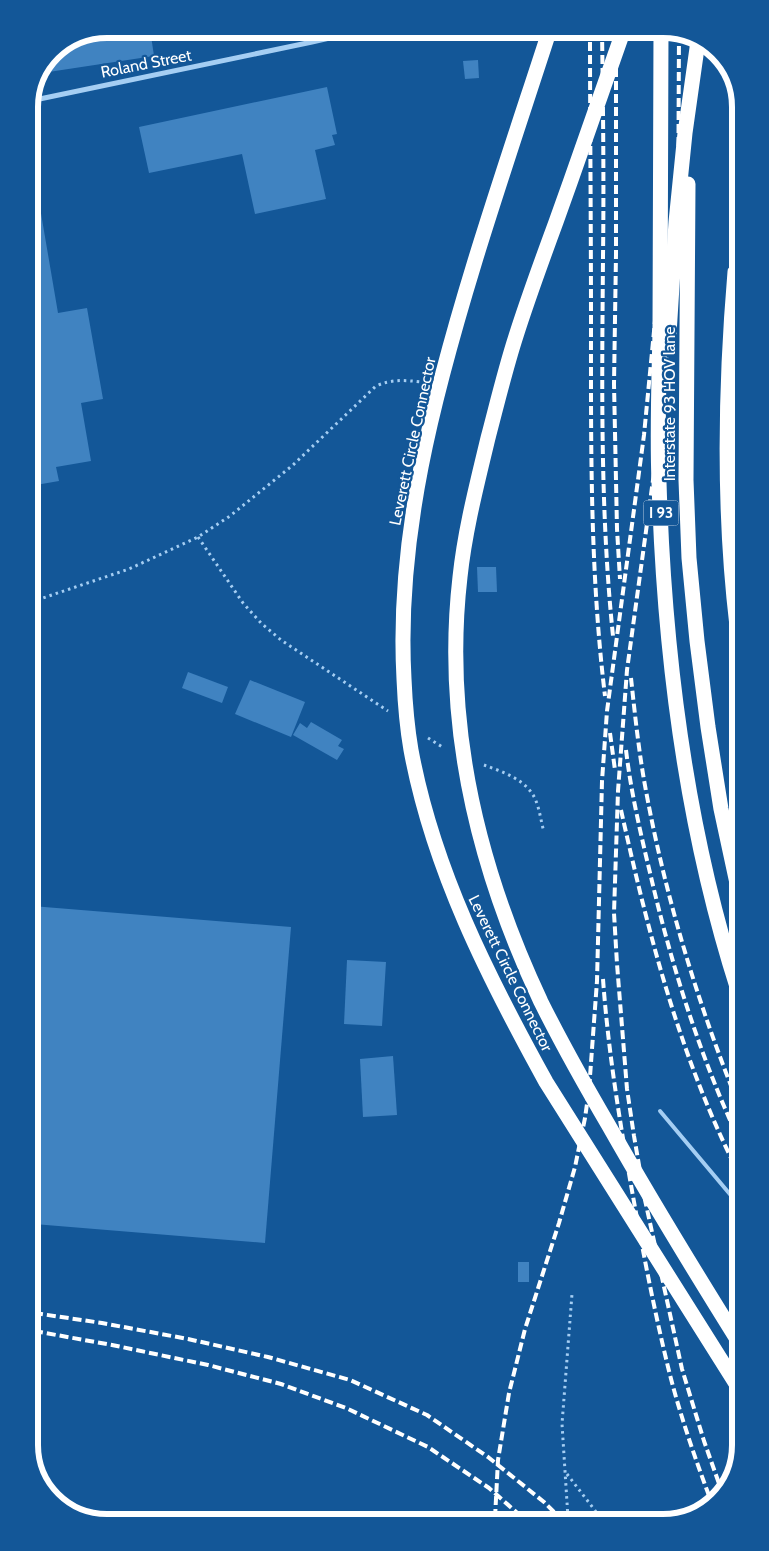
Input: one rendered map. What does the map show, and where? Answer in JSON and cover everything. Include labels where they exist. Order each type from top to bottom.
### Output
[{"type":"highway","name":"Leverett Circle Connector","points":[[547,38],[458,318],[435,403],[417,487],[406,574],[403,618],[403,660],[411,749],[421,794],[446,875],[460,913],[479,955],[556,1098],[732,1377]]},
{"type":"highway","name":"Leverett Circle Connector","points":[[621,38],[516,336],[481,466],[460,575],[456,618],[455,663],[458,708],[463,756],[472,806],[484,851],[520,955],[574,1065],[648,1195],[732,1331]]},
{"type":"highway","name":"I 93","points":[[661,38],[659,480],[666,597],[681,731],[694,814],[712,898],[732,969]]},
{"type":"highway","name":"Interstate 93 HOV lane","points":[[689,43],[686,480],[690,558],[697,642],[708,727],[721,809],[732,860]]},
{"type":"highway","name":"I 93","points":[[697,47],[685,133],[676,222],[666,383],[670,559],[688,730],[702,813],[720,896],[732,940]]},
{"type":"highway","points":[[732,308],[726,432],[732,560]]},
{"type":"street","name":"Roland Street","points":[[38,99],[330,38]]},
{"type":"lane","points":[[660,1111],[732,1197]]},
{"type":"path","points":[[38,600],[129,569],[198,537],[230,516],[293,465],[376,386],[387,381],[401,380],[427,383]]},
{"type":"path","points":[[198,537],[242,603],[262,623],[281,640],[388,711]]},
{"type":"path","points":[[568,1514],[562,1424],[572,1294]]},
{"type":"path","points":[[566,1473],[598,1514]]},
{"type":"building","points":[[98,38],[151,38],[154,56],[47,72],[61,55],[72,47]]},
{"type":"building","points":[[478,60],[479,78],[465,79],[463,61]]},
{"type":"building","points":[[327,87],[337,134],[332,135],[335,145],[315,150],[326,199],[255,214],[242,154],[149,173],[139,127]]},
{"type":"building","points":[[38,196],[58,313],[87,308],[103,399],[81,403],[91,461],[56,467],[59,481],[38,485]]},
{"type":"building","points":[[477,567],[496,567],[497,592],[478,592]]},
{"type":"building","points":[[188,672],[228,687],[222,703],[182,688]]},
{"type":"building","points":[[250,680],[305,702],[291,737],[235,714]]},
{"type":"building","points":[[311,722],[342,740],[338,746],[344,749],[337,760],[293,735],[300,723],[307,728]]},
{"type":"building","points":[[38,906],[291,927],[265,1243],[38,1224]]},
{"type":"building","points":[[347,960],[386,962],[382,1026],[344,1024]]},
{"type":"building","points":[[393,1056],[397,1115],[363,1117],[360,1059]]},
{"type":"building","points":[[518,1262],[529,1262],[529,1282],[518,1282]]},
{"type":"railway","points":[[590,38],[592,510],[596,603],[605,696]]},
{"type":"railway","points":[[602,38],[603,447],[606,541],[613,636]]},
{"type":"railway","points":[[616,38],[614,384],[620,579]]},
{"type":"railway","points":[[495,1514],[498,1460],[509,1393],[525,1329],[575,1167],[589,1090],[597,981],[602,781],[607,711],[644,435],[663,238],[664,38]]},
{"type":"railway","points":[[679,40],[678,238],[659,436],[627,670],[618,791],[614,913],[627,1089],[645,1200],[682,1369],[719,1484]]},
{"type":"railway","points":[[631,678],[644,777],[663,871],[697,990],[732,1088]]},
{"type":"railway","points":[[610,733],[615,770]]},
{"type":"railway","points":[[626,750],[633,798],[668,944],[688,1011],[732,1124]]},
{"type":"railway","points":[[621,810],[643,904],[668,996],[700,1086],[732,1159]]},
{"type":"railway","points":[[603,979],[618,1108],[653,1302],[678,1404],[709,1495]]},
{"type":"railway","points":[[38,1314],[188,1339],[268,1357],[350,1380],[427,1415],[488,1457],[556,1514]]},
{"type":"railway","points":[[38,1332],[208,1365],[281,1384],[346,1408],[428,1447],[489,1488],[518,1514]]}]
